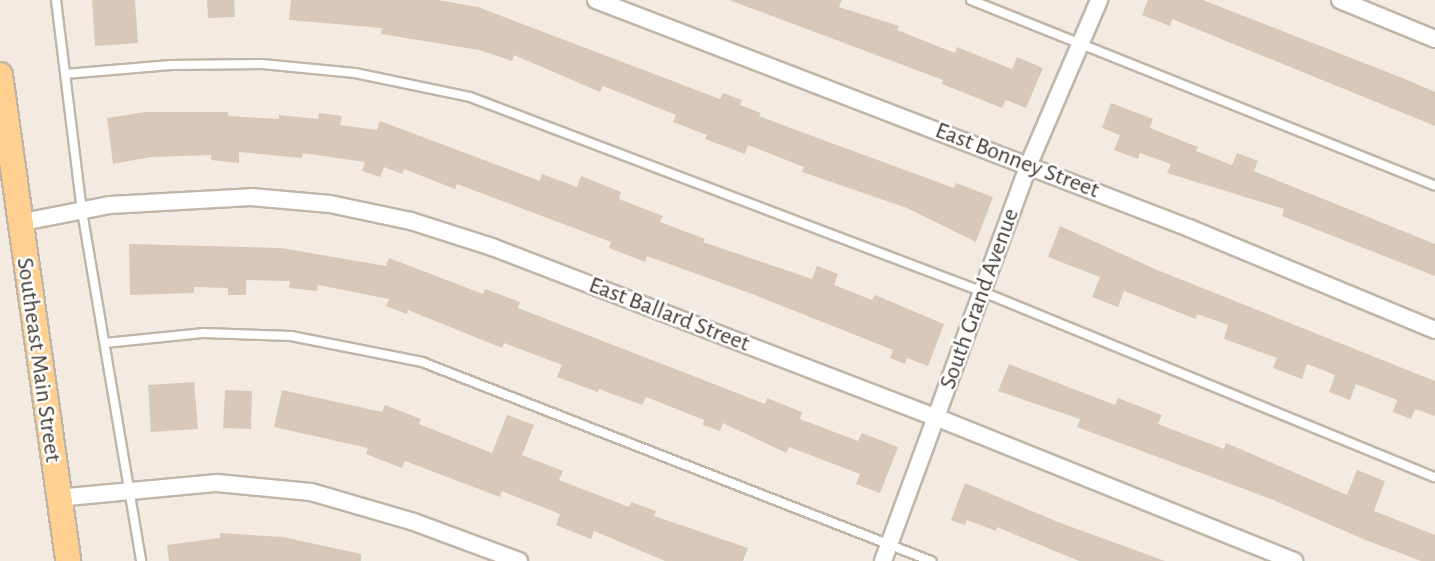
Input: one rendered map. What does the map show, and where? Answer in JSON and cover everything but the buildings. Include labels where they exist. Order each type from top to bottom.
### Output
[{"type":"main road","name":"Southeast Main Street","points":[[0,75],[18,223],[68,561]]},
{"type":"street","name":"East Bonney Street","points":[[596,0],[1028,166],[1435,330]]},
{"type":"street","name":"South Grand Avenue","points":[[883,561],[938,418],[1028,166],[1099,0]]},
{"type":"street","points":[[1340,0],[1435,39]]},
{"type":"street","name":"East Ballard Street","points":[[18,223],[180,198],[251,197],[330,204],[411,221],[492,247],[938,418],[1294,561]]},
{"type":"street","points":[[57,498],[130,489],[217,483],[311,492],[414,522],[519,561]]},
{"type":"lane","points":[[56,0],[82,211],[141,561]]},
{"type":"lane","points":[[971,0],[1435,186]]},
{"type":"lane","points":[[65,74],[171,65],[262,64],[421,85],[527,117],[983,292],[1435,477]]},
{"type":"lane","points":[[104,344],[204,333],[291,336],[422,362],[931,561]]}]
